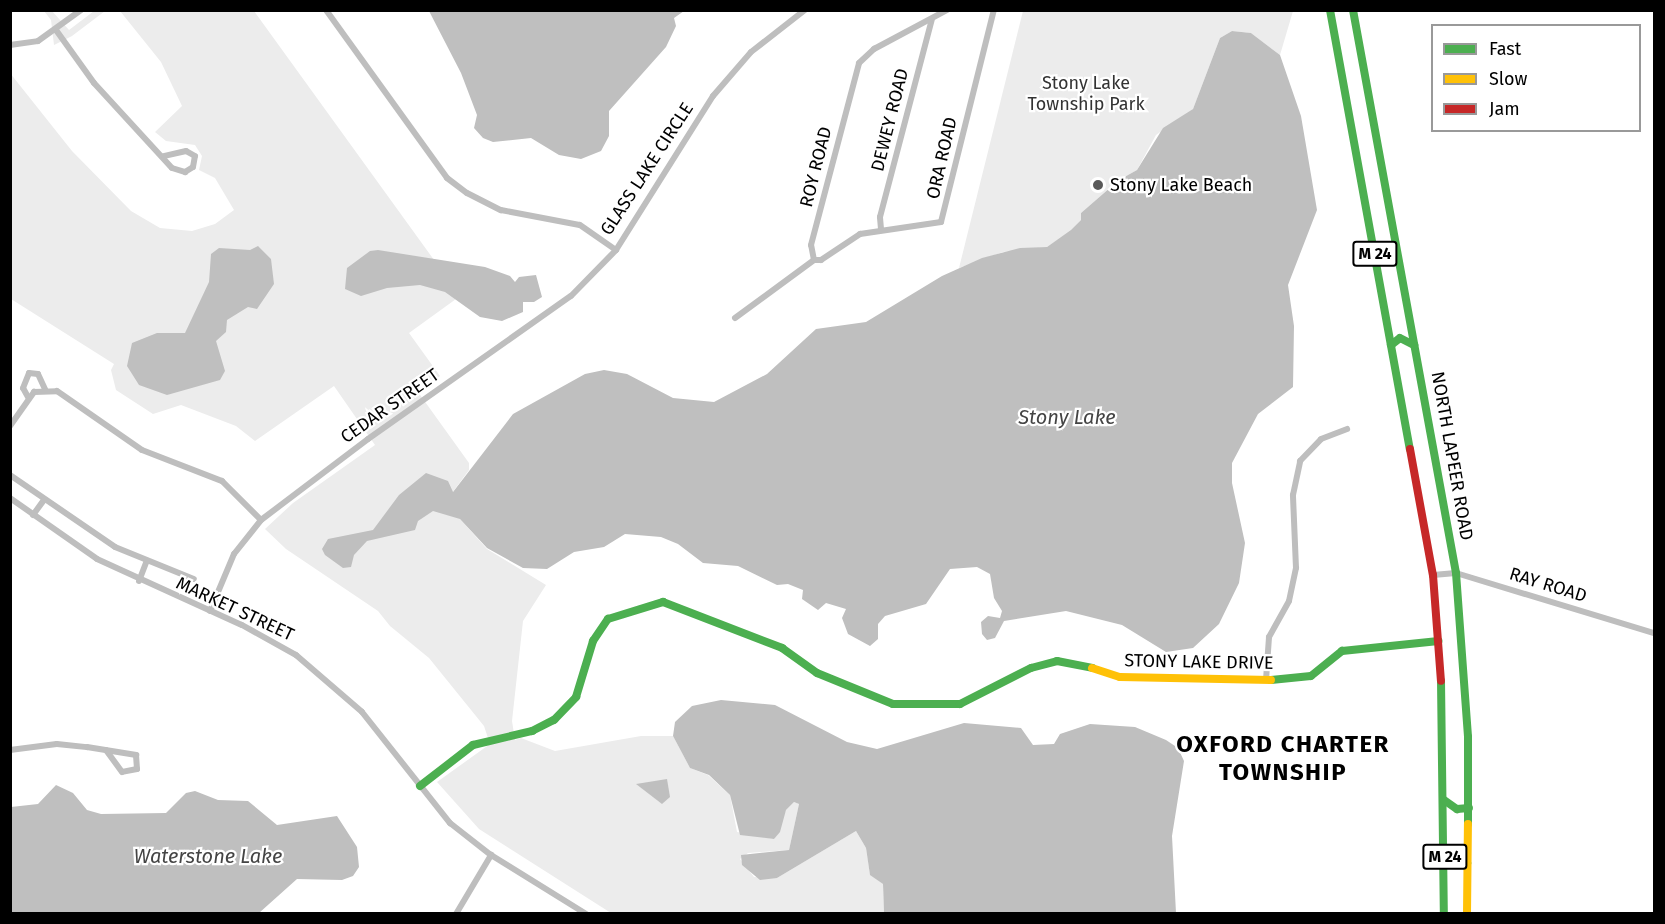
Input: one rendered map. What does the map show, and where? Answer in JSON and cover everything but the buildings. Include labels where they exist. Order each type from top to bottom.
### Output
[{"type":"main road","name":"M 24","points":[[1330,10],[1433,575],[1444,800],[1444,914]]},
{"type":"main road","name":"NORTH LAPEER ROAD","points":[[1353,10],[1456,573],[1469,808],[1467,914]]},
{"type":"main road","points":[[1392,345],[1400,338],[1414,345]]},
{"type":"main road","name":"STONY LAKE DRIVE","points":[[420,786],[473,745],[532,731],[554,720],[576,697],[593,641],[608,619],[663,602],[782,648],[817,673],[893,704],[913,707],[960,704],[1030,668],[1057,661],[1080,664],[1120,677],[1266,680],[1311,676],[1342,651],[1438,641]]},
{"type":"main road","points":[[1444,800],[1457,809],[1469,808]]},
{"type":"main road","points":[[1445,852],[1458,850],[1468,868]]},
{"type":"street","points":[[10,45],[38,41],[81,10]]},
{"type":"street","name":"GLASS LAKE CIRCLE","points":[[326,10],[447,178],[467,194],[501,210],[580,225],[616,250],[713,96],[751,52],[805,10]]},
{"type":"street","name":"ROY ROAD","points":[[814,260],[810,257],[811,245],[852,81],[859,63],[874,49],[947,10]]},
{"type":"street","name":"ORA ROAD","points":[[735,318],[814,260],[821,260],[860,234],[881,229],[941,222],[994,10]]},
{"type":"street","name":"DEWEY ROAD","points":[[881,229],[883,206],[932,19]]},
{"type":"street","points":[[56,30],[94,83],[164,156],[172,168],[185,172],[193,167],[195,156],[186,151],[164,156]]},
{"type":"street","name":"CEDAR STREET","points":[[210,611],[234,554],[261,520],[368,439],[571,296],[616,250]]},
{"type":"street","points":[[28,397],[23,388],[29,374],[38,374],[45,389]]},
{"type":"street","points":[[10,426],[28,397],[45,389],[68,396],[142,450],[209,473],[237,493],[261,520]]},
{"type":"street","points":[[1266,680],[1269,637],[1289,601],[1296,568],[1294,481],[1310,448],[1347,429]]},
{"type":"street","points":[[10,475],[115,547],[194,579]]},
{"type":"street","name":"MARKET STREET","points":[[10,498],[97,559],[139,581],[271,639],[318,671],[362,712],[450,824],[491,855],[586,914]]},
{"type":"street","points":[[33,515],[44,500]]},
{"type":"street","points":[[139,581],[147,560]]},
{"type":"street","name":"RAY ROAD","points":[[1433,575],[1456,573],[1654,633]]},
{"type":"street","points":[[10,750],[57,744],[106,750],[136,755],[137,769],[122,772],[106,750]]},
{"type":"street","points":[[456,914],[491,855]]},
{"type":"green space","points":[[44,11],[52,11],[69,30],[94,11],[105,11],[72,36],[54,45],[51,20]]},
{"type":"green space","points":[[120,11],[254,11],[442,271],[456,299],[409,333],[440,376],[418,392],[469,463],[469,470],[452,493],[460,519],[487,549],[546,585],[523,621],[512,721],[515,740],[521,738],[555,751],[641,736],[673,736],[690,768],[708,775],[730,795],[737,832],[774,839],[786,810],[794,802],[799,804],[789,850],[748,853],[740,859],[754,877],[777,878],[856,831],[866,848],[870,874],[883,884],[884,913],[611,913],[479,829],[437,782],[490,744],[484,726],[429,658],[390,626],[378,611],[286,549],[265,529],[293,503],[375,445],[334,386],[255,441],[236,426],[181,405],[153,414],[116,390],[111,370],[114,364],[11,299],[10,73],[72,151],[131,211],[160,228],[192,231],[215,224],[234,210],[215,178],[199,170],[202,156],[195,145],[166,141],[155,132],[182,106],[161,62]]},
{"type":"green space","name":"Stony Lake Township Park","points":[[1023,11],[1293,11],[1280,55],[1251,33],[1232,31],[1220,38],[1193,109],[1156,135],[1137,170],[1119,180],[1081,213],[1081,220],[1071,231],[1047,247],[1003,252],[959,268]]},
{"type":"water","points":[[429,11],[684,11],[674,18],[676,26],[666,47],[609,111],[609,136],[601,151],[581,159],[559,155],[531,138],[493,142],[483,138],[474,128],[477,115],[461,73]]},
{"type":"water","name":"Stony Lake","points":[[1232,31],[1251,33],[1280,55],[1301,116],[1317,210],[1288,285],[1294,326],[1293,387],[1258,414],[1232,463],[1232,483],[1245,543],[1239,583],[1219,624],[1193,648],[1166,652],[1122,625],[1066,611],[1004,621],[995,638],[987,640],[982,634],[981,622],[988,616],[1000,618],[1002,611],[994,598],[990,574],[977,567],[950,569],[926,604],[885,616],[878,624],[878,639],[870,646],[848,634],[842,618],[846,609],[826,603],[818,610],[802,599],[803,590],[788,584],[777,585],[738,566],[703,563],[678,544],[661,537],[625,534],[604,547],[574,552],[547,569],[523,568],[487,548],[460,519],[433,511],[418,521],[415,530],[367,541],[354,555],[351,567],[343,568],[325,555],[322,549],[328,539],[373,530],[399,495],[426,473],[448,481],[453,492],[513,414],[585,374],[604,370],[627,374],[673,398],[714,402],[767,374],[816,329],[866,322],[942,276],[982,258],[1020,248],[1047,247],[1071,230],[1081,220],[1081,213],[1119,180],[1137,170],[1163,128],[1193,109],[1220,38]]},
{"type":"water","points":[[258,246],[271,259],[274,284],[257,309],[248,307],[227,320],[226,332],[216,341],[225,371],[220,380],[167,395],[139,385],[127,366],[132,343],[157,333],[185,333],[209,282],[211,254],[219,248],[250,250]]},
{"type":"water","points":[[378,250],[485,267],[510,276],[515,282],[519,277],[536,275],[542,297],[534,302],[523,302],[523,312],[502,321],[480,317],[445,292],[420,285],[387,288],[361,296],[345,289],[347,268],[370,251]]},
{"type":"water","points":[[721,700],[775,705],[847,742],[877,749],[964,723],[1021,728],[1033,745],[1054,744],[1060,734],[1090,724],[1135,727],[1166,740],[1178,748],[1184,761],[1172,836],[1176,913],[884,913],[883,884],[870,875],[866,848],[856,831],[777,878],[760,880],[742,865],[741,855],[789,850],[799,804],[794,802],[786,810],[780,832],[774,839],[740,835],[730,795],[709,775],[690,768],[673,736],[675,722],[692,706]]},
{"type":"water","points":[[667,779],[670,797],[662,804],[636,784]]},
{"type":"water","name":"Waterstone Lake","points":[[56,785],[73,793],[87,810],[101,814],[166,813],[186,793],[195,791],[218,800],[248,801],[277,825],[337,816],[357,847],[359,867],[353,876],[342,880],[297,879],[259,913],[11,913],[11,807],[38,804]]},
{"type":"traffic: fast","points":[[1330,10],[1410,449]]},
{"type":"traffic: fast","points":[[1353,10],[1456,573],[1468,737],[1468,824]]},
{"type":"traffic: fast","points":[[1391,345],[1400,338],[1414,345]]},
{"type":"traffic: fast","points":[[420,786],[473,745],[532,731],[554,720],[576,697],[593,641],[608,619],[663,602],[782,648],[817,673],[893,704],[960,704],[1031,668],[1057,661],[1092,668]]},
{"type":"traffic: fast","points":[[1271,680],[1311,676],[1342,651],[1438,641]]},
{"type":"traffic: fast","points":[[1441,681],[1444,914]]},
{"type":"traffic: fast","points":[[1444,800],[1457,809],[1469,808]]},
{"type":"traffic: fast","points":[[1445,852],[1458,850],[1467,863]]},
{"type":"traffic: slow","points":[[1092,668],[1120,677],[1271,680]]},
{"type":"traffic: slow","points":[[1467,914],[1468,824]]},
{"type":"traffic: jam","points":[[1410,449],[1433,575],[1441,681]]},
{"type":"place","name":"Stony Lake Beach","points":[[1098,185]]},
{"type":"district","name":"OXFORD CHARTER TOWNSHIP","points":[[1283,759]]}]
